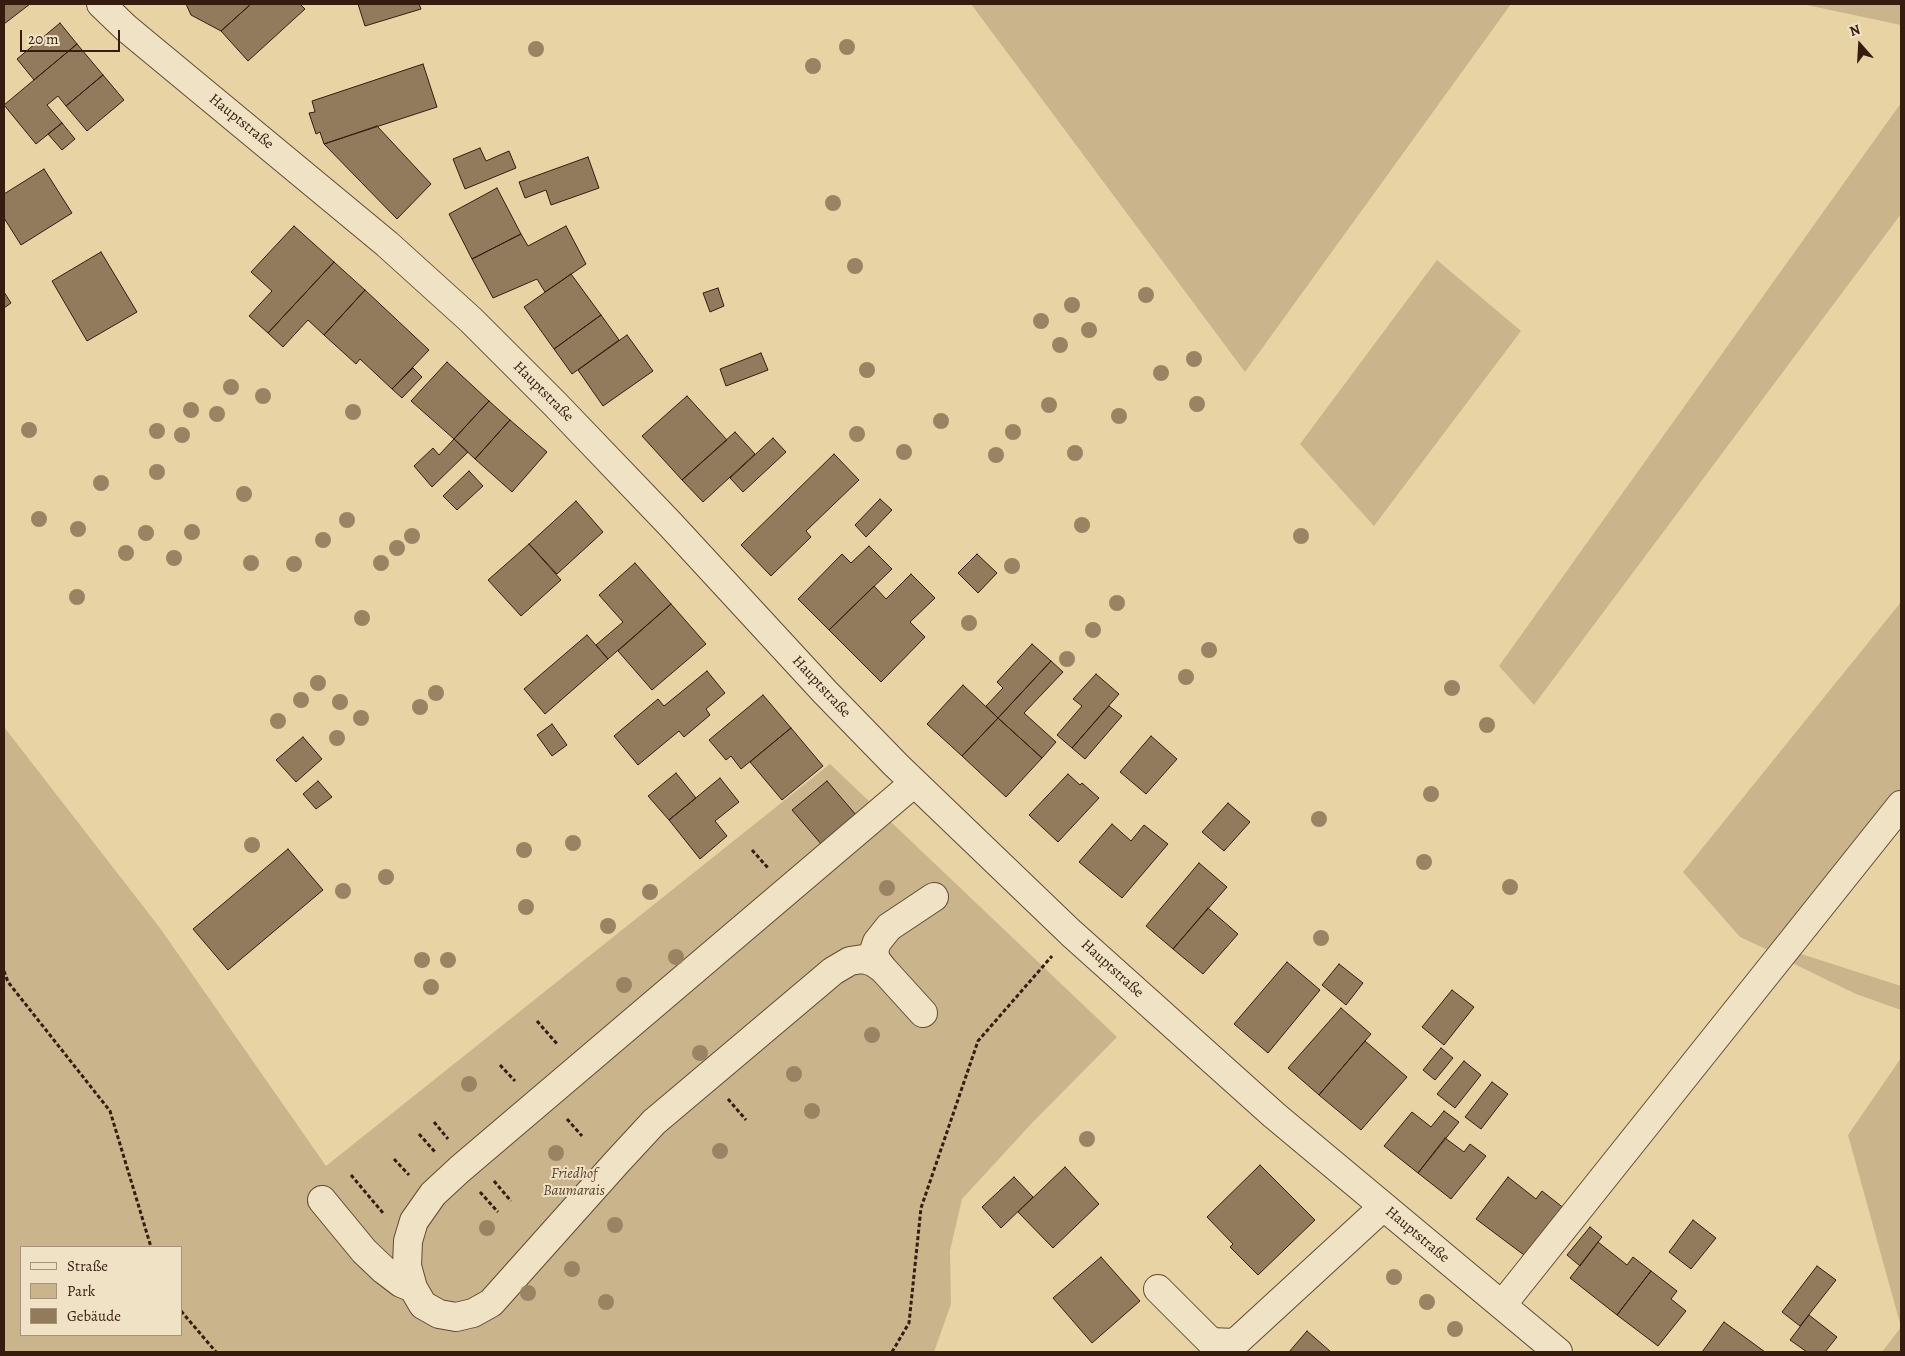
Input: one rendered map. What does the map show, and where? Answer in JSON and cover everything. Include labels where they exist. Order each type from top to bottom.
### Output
[{"type":"street","name":"Hauptstraße","points":[[101,4],[126,28],[387,244],[472,320],[670,524],[825,692],[914,783],[1071,932],[1274,1116],[1558,1352]]},
{"type":"street","points":[[883,969],[873,962],[863,959],[850,961],[833,971],[654,1122],[491,1303],[473,1313],[456,1317],[439,1314],[424,1305],[413,1288],[407,1266],[408,1241],[414,1221],[433,1194],[914,783]]},
{"type":"street","points":[[1502,1305],[1901,804]]},
{"type":"street","points":[[923,1013],[883,969],[876,960],[874,951],[876,942],[889,927],[934,897]]},
{"type":"street","points":[[322,1200],[370,1258],[401,1283],[413,1288]]},
{"type":"street","points":[[1158,1289],[1211,1342],[1235,1343],[1384,1207]]},
{"type":"path","points":[[892,1352],[909,1323],[921,1208],[978,1041],[1071,932]]},
{"type":"path","points":[[4,971],[8,982],[110,1111],[150,1246]]},
{"type":"path","points":[[351,1175],[408,1241]]},
{"type":"path","points":[[182,1312],[216,1352]]},
{"type":"green space","points":[[971,4],[1511,4],[1245,372]]},
{"type":"green space","points":[[1802,4],[1901,4],[1901,25]]},
{"type":"green space","points":[[1901,103],[1901,214],[1534,705],[1499,666]]},
{"type":"green space","points":[[1437,260],[1521,331],[1374,526],[1300,444]]},
{"type":"green space","points":[[1901,602],[1901,789],[1772,952],[1740,937],[1683,872]]},
{"type":"green space","name":"Friedhof Baumarais","points":[[4,727],[160,928],[326,1166],[830,764],[1117,1037],[1032,1123],[962,1199],[950,1251],[951,1304],[934,1352],[4,1352]]},
{"type":"green space","points":[[1795,952],[1901,986],[1901,1010],[1856,994],[1788,961]]},
{"type":"green space","points":[[1901,1058],[1901,1327],[1848,1135]]},
{"type":"green space","points":[[1901,1327],[1901,1352],[1882,1352]]},
{"type":"building","points":[[4,4],[30,4],[4,24]]},
{"type":"building","points":[[186,4],[251,4],[221,31],[191,15]]},
{"type":"building","points":[[251,4],[300,4],[305,9],[248,61],[221,31]]},
{"type":"building","points":[[358,4],[419,4],[421,9],[365,26]]},
{"type":"building","points":[[60,23],[77,44],[34,80],[17,59]]},
{"type":"building","points":[[77,44],[103,75],[66,106],[58,96],[47,105],[62,123],[36,144],[4,105]]},
{"type":"building","points":[[423,64],[437,107],[324,144],[320,132],[316,134],[309,113],[315,112],[312,101]]},
{"type":"building","points":[[103,75],[124,100],[87,131],[66,106]]},
{"type":"building","points":[[62,123],[75,139],[62,150],[48,134]]},
{"type":"building","points":[[377,126],[431,184],[397,219],[324,144]]},
{"type":"building","points":[[480,148],[486,161],[509,151],[516,168],[465,189],[453,159]]},
{"type":"building","points":[[588,157],[599,188],[551,205],[546,190],[525,198],[519,182]]},
{"type":"building","points":[[44,169],[72,213],[21,245],[4,218],[4,194]]},
{"type":"building","points":[[497,188],[521,234],[472,259],[449,214]]},
{"type":"building","points":[[294,226],[334,262],[268,333],[249,316],[272,291],[251,272]]},
{"type":"building","points":[[566,226],[586,264],[545,292],[537,279],[493,298],[472,259],[521,234],[528,246]]},
{"type":"building","points":[[101,252],[137,312],[87,341],[52,281]]},
{"type":"building","points":[[334,262],[365,290],[324,335],[308,320],[283,347],[268,333]]},
{"type":"building","points":[[571,274],[601,315],[554,349],[524,307]]},
{"type":"building","points":[[718,288],[724,306],[710,312],[703,293]]},
{"type":"building","points":[[365,290],[429,350],[392,389],[360,359],[356,364],[324,335]]},
{"type":"building","points":[[4,292],[11,303],[4,308]]},
{"type":"building","points":[[601,315],[619,340],[572,374],[554,349]]},
{"type":"building","points":[[627,335],[653,371],[603,406],[578,370]]},
{"type":"building","points":[[761,353],[768,370],[726,386],[720,369]]},
{"type":"building","points":[[447,362],[489,401],[454,439],[411,401]]},
{"type":"building","points":[[413,368],[422,377],[402,398],[392,389]]},
{"type":"building","points":[[687,396],[727,440],[682,480],[642,436]]},
{"type":"building","points":[[489,401],[510,420],[475,459],[454,439]]},
{"type":"building","points":[[510,420],[547,452],[512,492],[475,459]]},
{"type":"building","points":[[735,432],[755,454],[703,502],[682,480]]},
{"type":"building","points":[[773,438],[786,452],[743,492],[730,478]]},
{"type":"building","points":[[454,439],[468,452],[432,487],[414,466],[433,448],[439,455]]},
{"type":"building","points":[[834,454],[859,480],[806,531],[811,537],[771,576],[741,545]]},
{"type":"building","points":[[469,471],[483,486],[457,510],[443,496]]},
{"type":"building","points":[[880,499],[892,510],[866,537],[855,525]]},
{"type":"building","points":[[576,501],[603,532],[557,574],[529,544]]},
{"type":"building","points":[[529,544],[561,580],[521,616],[488,580]]},
{"type":"building","points":[[869,546],[892,569],[829,630],[798,599],[842,554],[851,563]]},
{"type":"building","points":[[977,554],[997,573],[978,593],[958,573]]},
{"type":"building","points":[[635,563],[671,604],[608,659],[596,645],[623,622],[599,595]]},
{"type":"building","points":[[911,574],[935,598],[910,622],[925,637],[881,682],[829,630],[874,586],[886,599]]},
{"type":"building","points":[[671,604],[706,644],[652,690],[618,651]]},
{"type":"building","points":[[587,635],[608,659],[545,714],[524,689]]},
{"type":"building","points":[[1032,644],[1051,661],[998,718],[986,706],[1003,688],[997,682]]},
{"type":"building","points":[[1051,661],[1063,672],[1024,713],[1056,742],[1042,758],[998,718]]},
{"type":"building","points":[[707,671],[725,693],[706,709],[710,715],[684,737],[679,731],[638,765],[614,736],[658,699],[664,706]]},
{"type":"building","points":[[1096,674],[1119,694],[1072,748],[1057,735],[1082,706],[1073,699]]},
{"type":"building","points":[[963,685],[998,718],[962,756],[927,724]]},
{"type":"building","points":[[763,695],[791,728],[741,769],[731,756],[726,760],[709,740]]},
{"type":"building","points":[[1109,706],[1122,716],[1085,759],[1072,748]]},
{"type":"building","points":[[998,718],[1042,758],[1006,797],[962,756]]},
{"type":"building","points":[[552,724],[567,745],[552,756],[537,735]]},
{"type":"building","points":[[791,728],[823,766],[782,800],[750,762]]},
{"type":"building","points":[[1151,736],[1177,759],[1146,794],[1120,772]]},
{"type":"building","points":[[303,737],[322,759],[296,782],[276,760]]},
{"type":"building","points":[[676,773],[696,798],[669,820],[648,796]]},
{"type":"building","points":[[1068,774],[1099,798],[1058,842],[1029,815]]},
{"type":"building","points":[[720,778],[739,802],[715,821],[727,836],[700,859],[669,820]]},
{"type":"building","points":[[318,781],[332,797],[316,809],[303,794]]},
{"type":"building","points":[[827,781],[856,815],[822,845],[792,810]]},
{"type":"building","points":[[1228,803],[1250,822],[1224,851],[1202,832]]},
{"type":"building","points":[[1112,824],[1131,841],[1144,825],[1168,844],[1122,898],[1079,862]]},
{"type":"building","points":[[288,849],[323,890],[228,970],[193,929]]},
{"type":"building","points":[[1199,863],[1227,887],[1173,949],[1146,926]]},
{"type":"building","points":[[1208,908],[1238,934],[1203,974],[1173,949]]},
{"type":"building","points":[[1287,962],[1320,990],[1268,1053],[1234,1024]]},
{"type":"building","points":[[1339,964],[1363,983],[1346,1005],[1322,985]]},
{"type":"building","points":[[1452,990],[1474,1007],[1444,1045],[1422,1027]]},
{"type":"building","points":[[1341,1008],[1371,1034],[1319,1095],[1288,1068]]},
{"type":"building","points":[[1365,1041],[1407,1077],[1361,1130],[1319,1095]]},
{"type":"building","points":[[1441,1048],[1453,1058],[1435,1080],[1423,1070]]},
{"type":"building","points":[[1464,1061],[1481,1075],[1455,1108],[1437,1094]]},
{"type":"building","points":[[1492,1082],[1508,1094],[1481,1129],[1465,1117]]},
{"type":"building","points":[[1444,1111],[1459,1122],[1418,1173],[1384,1146],[1412,1112],[1431,1127]]},
{"type":"building","points":[[1445,1138],[1464,1152],[1470,1144],[1486,1156],[1451,1199],[1418,1173]]},
{"type":"building","points":[[1260,1165],[1315,1220],[1258,1275],[1230,1247],[1233,1244],[1207,1217]]},
{"type":"building","points":[[1065,1167],[1099,1204],[1053,1248],[1018,1212]]},
{"type":"building","points":[[1014,1177],[1033,1197],[1001,1228],[982,1207]]},
{"type":"building","points":[[1508,1177],[1536,1199],[1542,1191],[1565,1209],[1528,1258],[1476,1219]]},
{"type":"building","points":[[1693,1220],[1716,1238],[1691,1269],[1669,1252]]},
{"type":"building","points":[[1590,1227],[1602,1237],[1580,1266],[1567,1255]]},
{"type":"building","points":[[1598,1242],[1627,1265],[1633,1257],[1651,1271],[1617,1315],[1570,1278]]},
{"type":"building","points":[[1101,1257],[1140,1301],[1092,1343],[1053,1298]]},
{"type":"building","points":[[1817,1266],[1836,1280],[1800,1326],[1782,1312]]},
{"type":"building","points":[[1651,1271],[1677,1291],[1671,1299],[1686,1311],[1658,1346],[1617,1315]]},
{"type":"building","points":[[1809,1315],[1837,1337],[1825,1352],[1807,1352],[1790,1340]]},
{"type":"building","points":[[1724,1322],[1765,1352],[1702,1352]]},
{"type":"building","points":[[1307,1331],[1331,1352],[1289,1352]]}]
